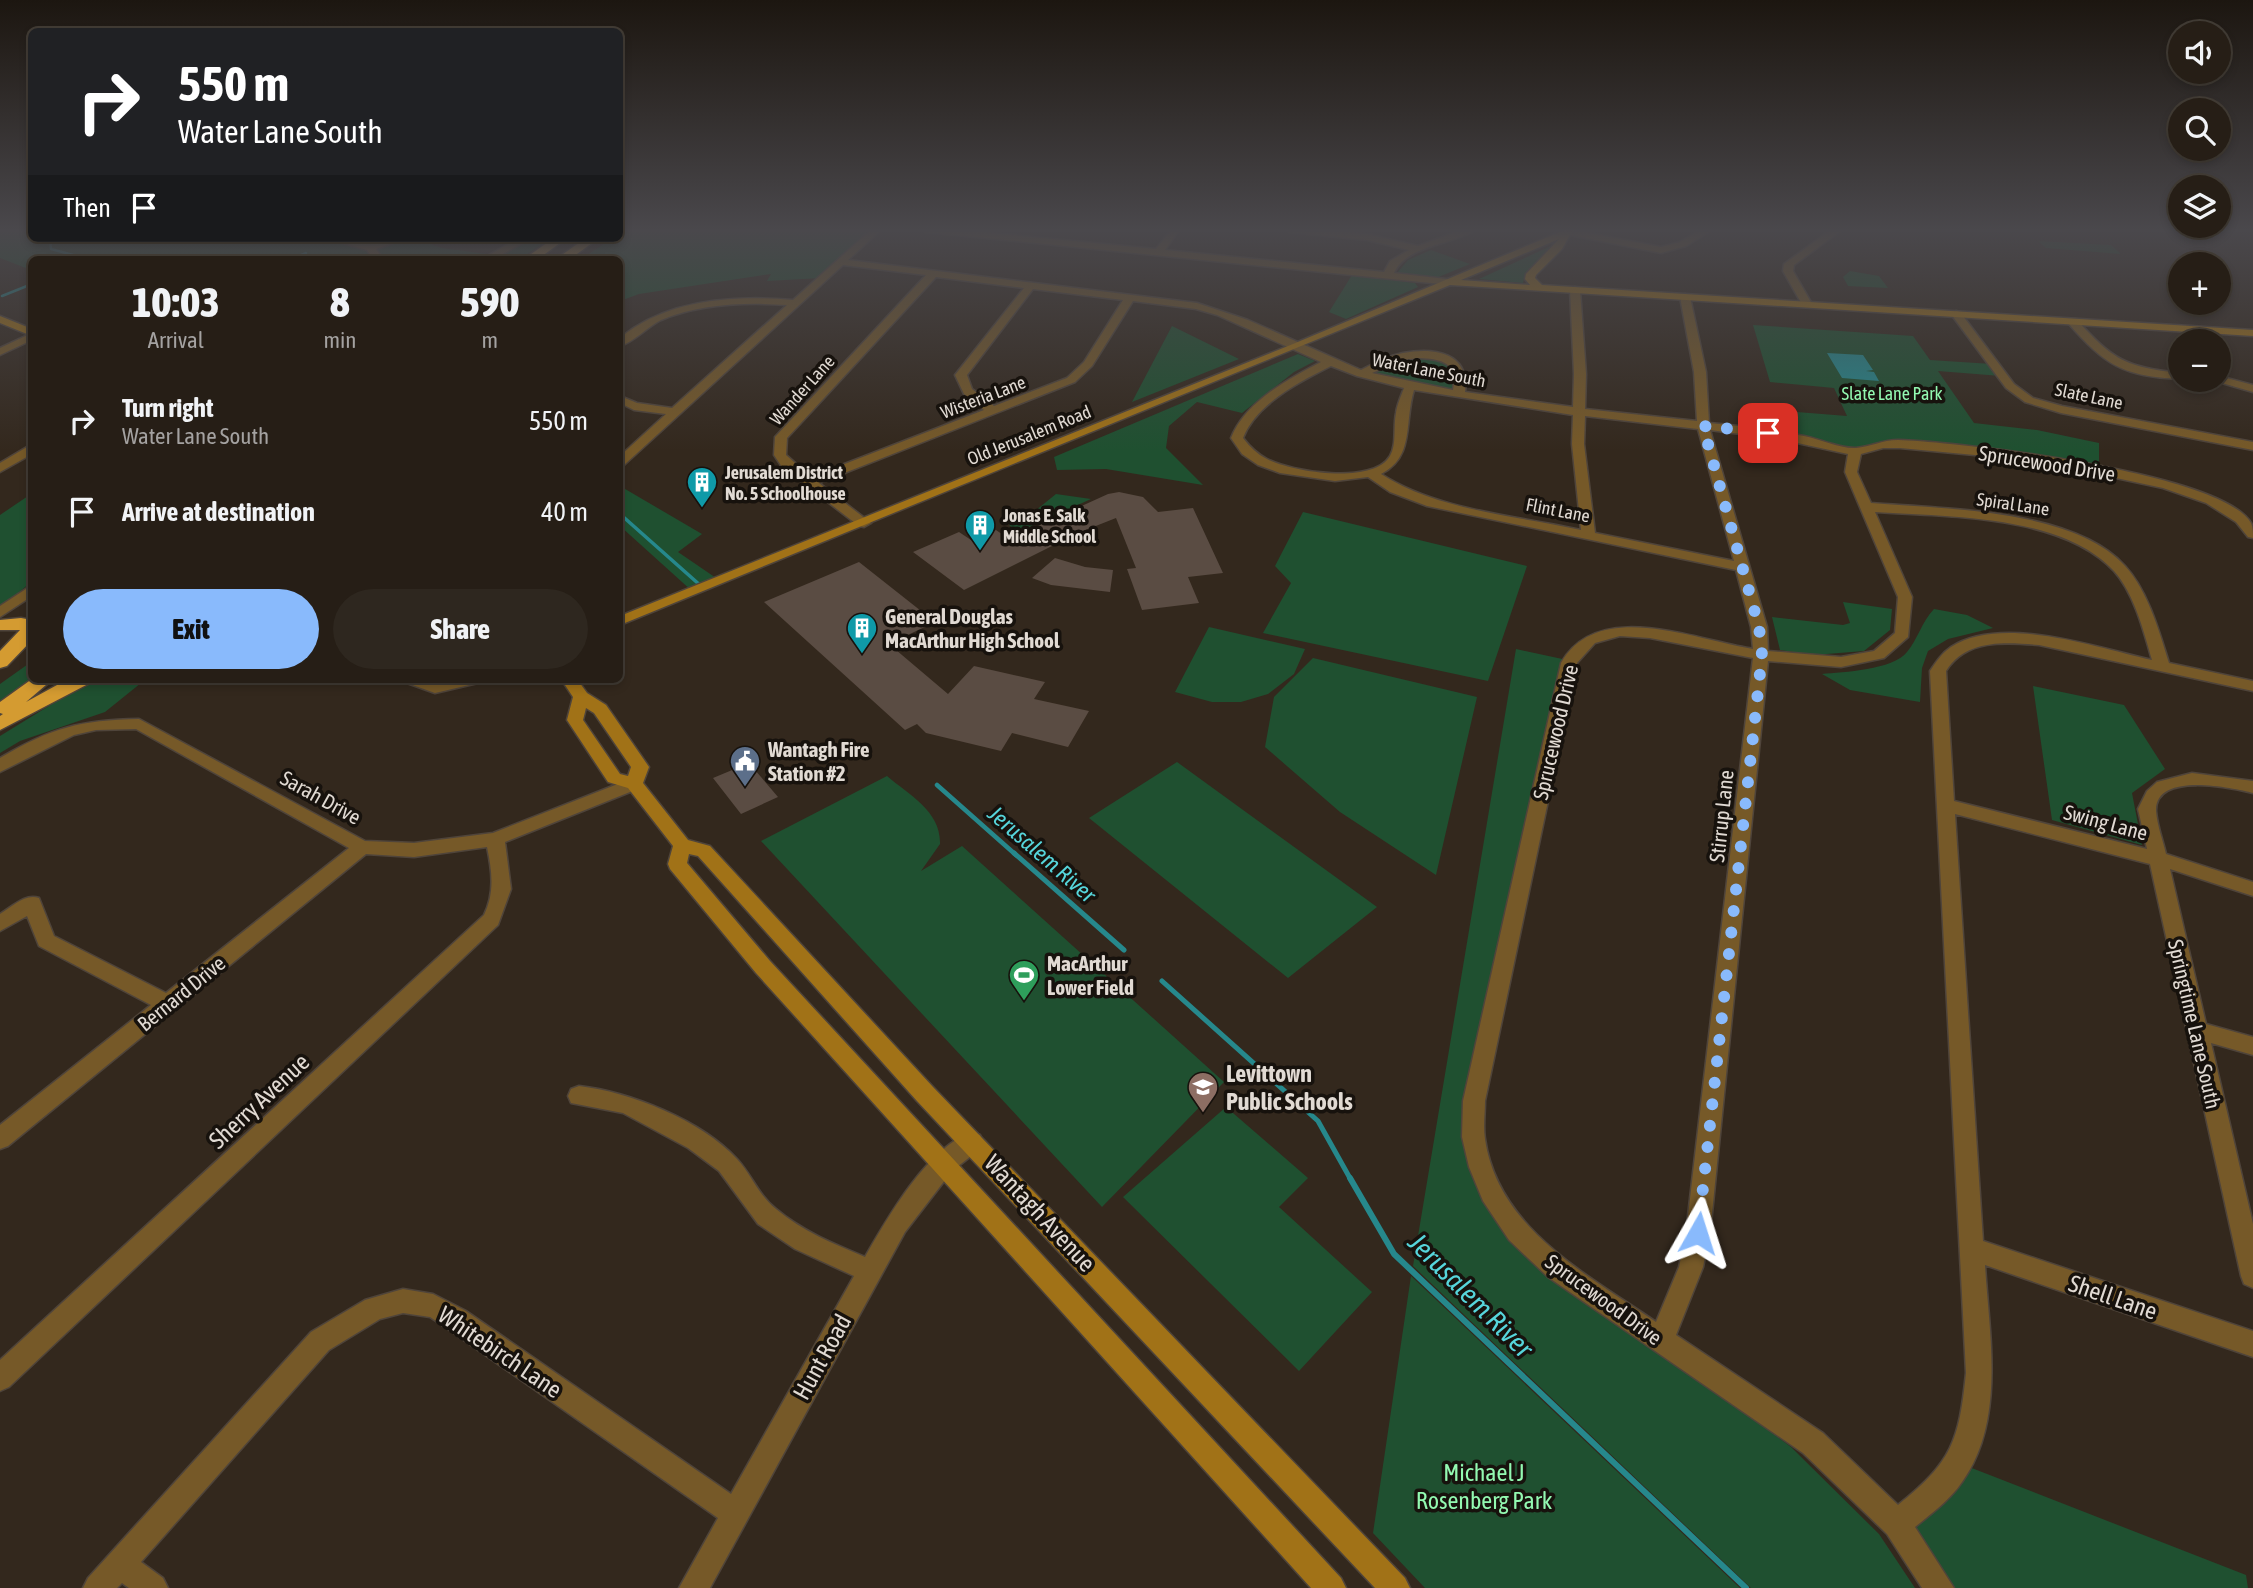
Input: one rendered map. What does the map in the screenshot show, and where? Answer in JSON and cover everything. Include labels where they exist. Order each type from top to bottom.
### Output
[{"type":"highway","points":[[0,623],[28,625]]},
{"type":"highway","points":[[0,662],[28,639]]},
{"type":"highway","points":[[0,671],[28,640]]},
{"type":"highway","points":[[0,712],[39,683]]},
{"type":"highway","points":[[0,724],[76,683]]},
{"type":"main road","name":"Old Jerusalem Road","points":[[623,620],[1400,303]]},
{"type":"main road","points":[[1791,303],[2253,332]]},
{"type":"main road","points":[[0,319],[28,332]]},
{"type":"main road","points":[[572,683],[581,697],[600,709],[640,767],[634,784]]},
{"type":"main road","name":"Wantagh Avenue","points":[[581,697],[575,720],[614,778],[634,784],[682,845],[704,851],[784,942],[1395,1588]]},
{"type":"main road","name":"Wantagh Avenue","points":[[682,845],[677,864],[756,958],[897,1116],[944,1164],[1331,1588]]},
{"type":"main road","points":[[756,958],[784,942]]},
{"type":"street","points":[[623,341],[645,323],[681,311],[732,303]]},
{"type":"street","points":[[623,459],[795,303]]},
{"type":"street","name":"Wander Lane","points":[[864,523],[786,464],[780,455],[781,437],[906,303]]},
{"type":"street","points":[[994,411],[966,390],[961,375],[1017,303]]},
{"type":"street","name":"Wisteria Lane","points":[[810,482],[1060,386],[1079,374],[1125,303]]},
{"type":"street","name":"Water Lane South","points":[[1173,303],[1209,309],[1361,374],[1410,385],[1520,405],[1811,439],[1855,452]]},
{"type":"street","points":[[1576,303],[1580,412],[1578,444],[1589,536]]},
{"type":"street","name":"Stirrup Lane","points":[[1661,1341],[1690,1267],[1698,1233],[1762,655],[1759,627],[1703,426],[1700,372],[1686,303]]},
{"type":"street","name":"Slate Lane","points":[[1956,314],[2010,386],[2029,400],[2061,409],[2253,446]]},
{"type":"street","points":[[2072,321],[2100,352],[2116,364],[2144,372],[2168,375]]},
{"type":"street","points":[[0,352],[28,336]]},
{"type":"street","points":[[1361,374],[1395,359],[1425,355],[1449,361],[1458,368],[1461,376],[1459,394]]},
{"type":"street","points":[[1330,362],[1309,371],[1283,389],[1244,422],[1238,429],[1239,446],[1256,460],[1290,470],[1338,478],[1372,474],[1391,464],[1396,456],[1403,409],[1410,385]]},
{"type":"street","points":[[2231,383],[2253,389]]},
{"type":"street","points":[[623,400],[634,406],[674,412]]},
{"type":"street","name":"Sprucewood Drive","points":[[1939,1588],[1897,1524],[1813,1443],[1557,1269],[1517,1232],[1491,1193],[1480,1167],[1473,1137],[1474,1101],[1569,663],[1576,649],[1602,634],[1644,632],[1815,663],[1849,663],[1881,654],[1895,645],[1905,629],[1909,615],[1905,597],[1851,472],[1855,452],[1882,444],[1996,453],[2069,464],[2166,485],[2211,500],[2231,511],[2253,534]]},
{"type":"street","points":[[0,468],[28,450]]},
{"type":"street","name":"Flint Lane","points":[[1372,474],[1395,489],[1432,503],[1743,567]]},
{"type":"street","name":"Spiral Lane","points":[[1867,507],[2022,522],[2058,530],[2088,542],[2107,556],[2125,576],[2154,639],[2162,666]]},
{"type":"street","points":[[0,613],[28,592]]},
{"type":"street","points":[[0,623],[28,603]]},
{"type":"street","points":[[1897,1524],[1948,1479],[1966,1445],[1976,1408],[1979,1373],[1938,671],[1943,661],[1958,648],[1980,640],[2011,638],[2039,640],[2253,686]]},
{"type":"street","points":[[423,683],[435,688],[456,683]]},
{"type":"street","name":"Sarah Drive","points":[[0,766],[31,747],[70,730],[96,724],[139,724],[362,847],[414,850],[495,839],[634,784]]},
{"type":"street","name":"Springtime Lane South","points":[[2253,787],[2205,779],[2172,783],[2152,794],[2147,809],[2196,1030],[2246,1217],[2253,1276]]},
{"type":"street","name":"Swing Lane","points":[[1946,805],[2220,876],[2253,889]]},
{"type":"street","name":"Sherry Avenue","points":[[0,1378],[491,920],[501,902],[504,888],[495,839]]},
{"type":"street","name":"Bernard Drive","points":[[0,1139],[362,847]]},
{"type":"street","points":[[0,924],[32,904],[46,941],[168,1004]]},
{"type":"street","points":[[2196,1030],[2253,1046]]},
{"type":"street","points":[[579,1096],[608,1099],[632,1107],[708,1149],[726,1163],[764,1214],[803,1240],[870,1271]]},
{"type":"street","name":"Hunt Road","points":[[694,1588],[897,1224],[944,1164],[972,1142]]},
{"type":"street","name":"Shell Lane","points":[[1972,1249],[2253,1344]]},
{"type":"street","name":"Whitebirch Lane","points":[[98,1588],[320,1341],[362,1314],[383,1305],[410,1300],[433,1306],[457,1320],[735,1513]]},
{"type":"street","points":[[120,1564],[153,1588]]},
{"type":"green space","points":[[1335,303],[1382,303],[1346,319],[1329,312]]},
{"type":"green space","name":"Slate Lane Park","points":[[1753,325],[1913,336],[1930,360],[1992,364],[2001,376],[1938,371],[1974,423],[2037,430],[2099,443],[2099,470],[1899,443],[1854,451],[1770,433],[1770,410],[1847,416],[1834,388],[1770,382]]},
{"type":"green space","points":[[1172,326],[1239,359],[1132,402]]},
{"type":"green space","points":[[1298,354],[1315,361],[1294,372],[1242,413],[1197,402],[1169,426],[1166,448],[1203,485],[1106,469],[1057,470],[1054,457]]},
{"type":"green space","points":[[1433,357],[1457,369],[1457,393],[1363,374],[1397,359]]},
{"type":"green space","points":[[623,488],[702,534],[678,552],[719,580],[692,591],[623,529]]},
{"type":"green space","points":[[1056,494],[1091,499],[1018,532],[1009,525],[1035,511]]},
{"type":"green space","points":[[28,496],[28,585],[0,609],[0,515]]},
{"type":"green space","points":[[1303,512],[1527,566],[1488,681],[1263,633],[1291,583],[1275,566]]},
{"type":"green space","points":[[1843,602],[1892,609],[1890,630],[1864,651],[1814,655],[1780,650],[1772,617],[1843,625],[1850,623]]},
{"type":"green space","points":[[1934,609],[1967,615],[1993,628],[1948,639],[1928,651],[1922,668],[1920,702],[1850,690],[1822,674],[1867,669],[1900,658],[1911,647]]},
{"type":"green space","points":[[1209,627],[1305,649],[1294,674],[1268,694],[1241,702],[1212,702],[1175,692]]},
{"type":"green space","points":[[1516,649],[1567,660],[1471,1103],[1476,1165],[1556,1271],[1791,1447],[1879,1534],[1915,1588],[1751,1588],[1413,1266]]},
{"type":"green space","points":[[1313,658],[1477,697],[1436,875],[1340,812],[1265,747],[1274,697]]},
{"type":"green space","points":[[28,664],[28,683],[34,683],[0,707],[0,684]]},
{"type":"green space","points":[[90,683],[141,683],[105,712],[20,741],[0,753],[0,736]]},
{"type":"green space","points":[[2033,686],[2124,705],[2165,769],[2132,793],[2142,845],[2052,820]]},
{"type":"green space","points":[[1177,762],[1377,907],[1288,978],[1089,818]]},
{"type":"green space","name":"MacArthur Lower Field","points":[[887,776],[922,805],[939,832],[940,844],[921,871],[962,846],[1224,1082],[1102,1207],[761,841]]},
{"type":"green space","points":[[1226,1107],[1308,1178],[1279,1207],[1372,1292],[1299,1371],[1123,1197]]},
{"type":"green space","name":"Michael J Rosenberg Park","points":[[1411,1276],[1740,1588],[1425,1588],[1373,1533]]},
{"type":"green space","points":[[1964,1465],[2246,1575],[2248,1588],[1944,1588],[1905,1527]]},
{"type":"water","points":[[1827,353],[1863,355],[1873,370],[1866,371],[1874,372],[1879,381],[1842,378]]},
{"type":"building","name":"Jonas E. Salk Middle School","points":[[1119,492],[1143,497],[1158,512],[1193,508],[1223,573],[1188,577],[1199,603],[1142,610],[1127,569],[1136,568],[1116,518],[1078,533],[964,590],[913,552],[959,532],[971,540],[996,530],[1009,539],[1108,494]]},
{"type":"building","points":[[1055,558],[1085,567],[1113,570],[1110,592],[1051,585],[1032,578]]},
{"type":"building","name":"General Douglas MacArthur High School","points":[[859,562],[935,622],[889,644],[948,694],[974,666],[1045,682],[1034,699],[1089,711],[1068,747],[1012,733],[1001,751],[926,733],[917,724],[905,730],[764,602]]},
{"type":"building","name":"Wantagh Fire Station #2","points":[[749,763],[778,797],[741,814],[713,778]]},
{"type":"waterway","name":"Jerusalem River","points":[[623,517],[701,586]]},
{"type":"waterway","name":"Jerusalem River","points":[[937,785],[1016,855]]},
{"type":"waterway","name":"Jerusalem River","points":[[1014,853],[1124,950]]},
{"type":"waterway","name":"Jerusalem River","points":[[1162,981],[1318,1121],[1351,1180]]},
{"type":"waterway","name":"Jerusalem River","points":[[1350,1178],[1394,1254],[1746,1588]]},
{"type":"place","name":"Jerusalem District No. 5 Schoolhouse","points":[[702,509]]},
{"type":"place","name":"Jonas E. Salk Middle School","points":[[980,552]]},
{"type":"place","name":"General Douglas MacArthur High School","points":[[862,655]]},
{"type":"place","name":"Wantagh Fire Station #2","points":[[745,788]]},
{"type":"place","name":"MacArthur Lower Field","points":[[1024,1002]]},
{"type":"place","name":"Levittown Public Schools","points":[[1203,1114]]},
{"type":"route","points":[[1698,1233],[1762,655],[1759,627],[1703,426],[1768,433]]}]
